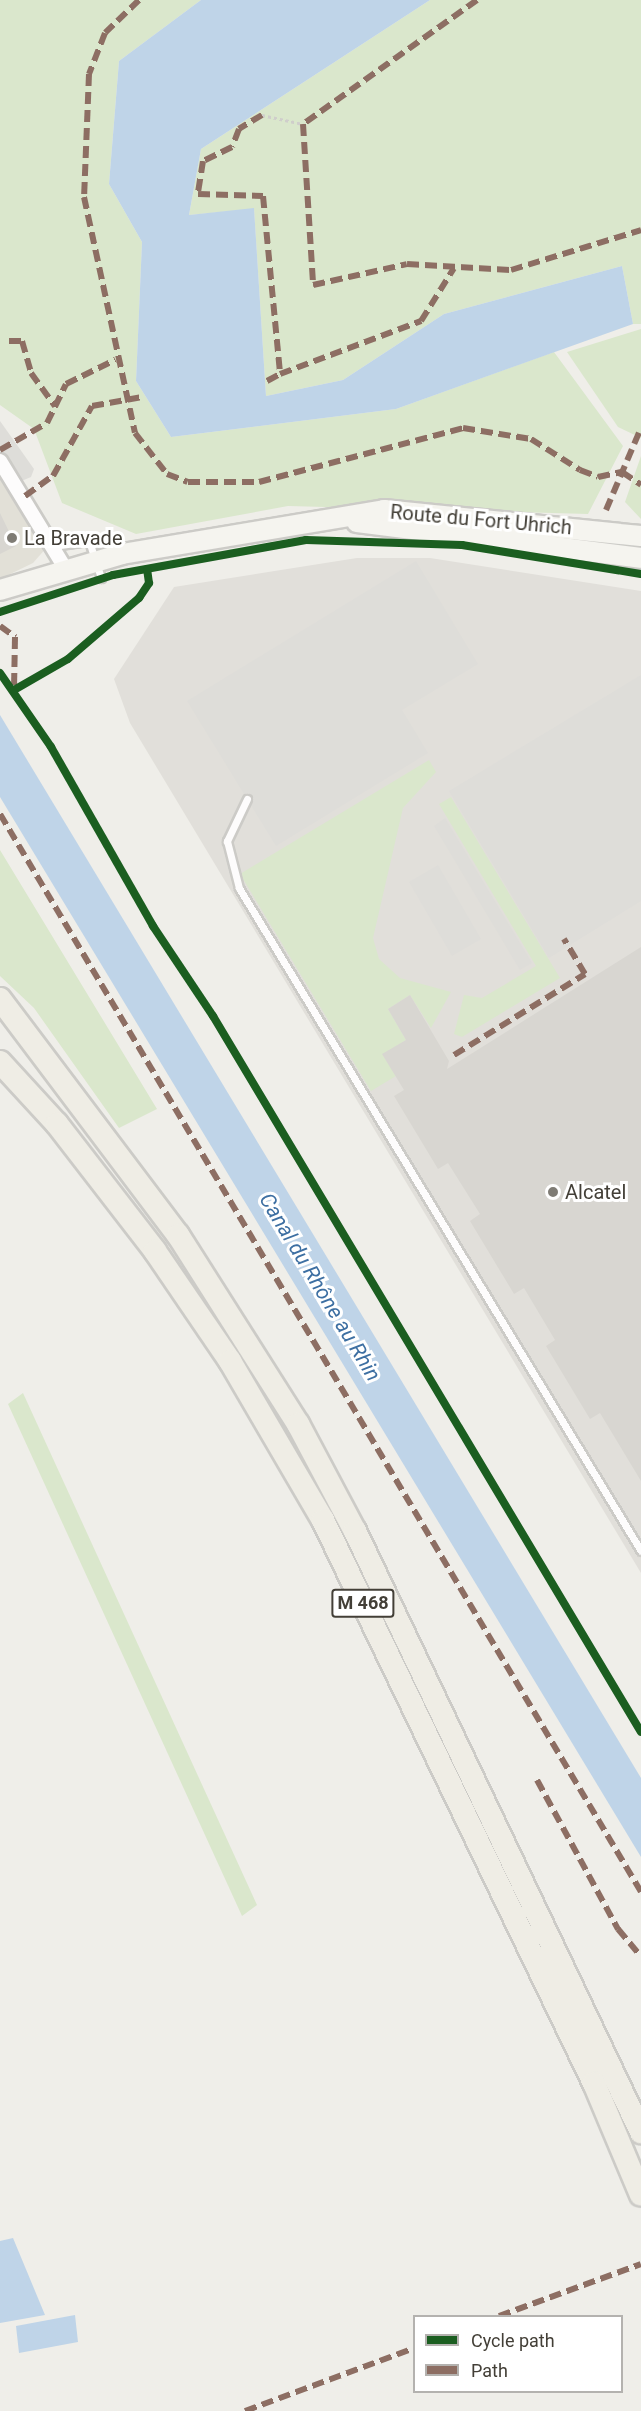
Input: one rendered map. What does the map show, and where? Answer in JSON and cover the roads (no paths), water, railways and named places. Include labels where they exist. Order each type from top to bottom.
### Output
[{"type":"main road","name":"M 468","points":[[0,999],[178,1234],[298,1424],[356,1531],[641,2132]]},
{"type":"main road","name":"M 468","points":[[0,1062],[57,1124],[155,1251],[230,1361],[323,1520],[594,2084],[641,2195]]},
{"type":"street","points":[[0,461],[65,568]]},
{"type":"street","name":"Route du Fort Uhrich","points":[[0,590],[65,568],[99,569],[322,520],[384,510],[641,536]]},
{"type":"street","name":"Route du Fort Uhrich","points":[[322,520],[430,528],[641,558]]},
{"type":"lane","points":[[53,546],[88,541],[99,569]]},
{"type":"lane","points":[[247,799],[227,841],[240,888],[641,1551]]},
{"type":"water","points":[[201,0],[430,0],[201,149],[189,215],[254,208],[266,396],[343,380],[444,314],[622,266],[633,324],[396,409],[171,437],[136,381],[142,242],[109,184],[119,61]]},
{"type":"water","name":"Canal du Rhône au Rhin","points":[[0,715],[641,1778],[641,1857],[0,797]]},
{"type":"water","points":[[13,2238],[45,2315],[0,2323],[0,2241]]},
{"type":"water","points":[[75,2315],[78,2342],[19,2353],[16,2326]]},
{"type":"place","name":"La Bravade","points":[[12,538]]},
{"type":"place","name":"Alcatel","points":[[553,1192]]}]
